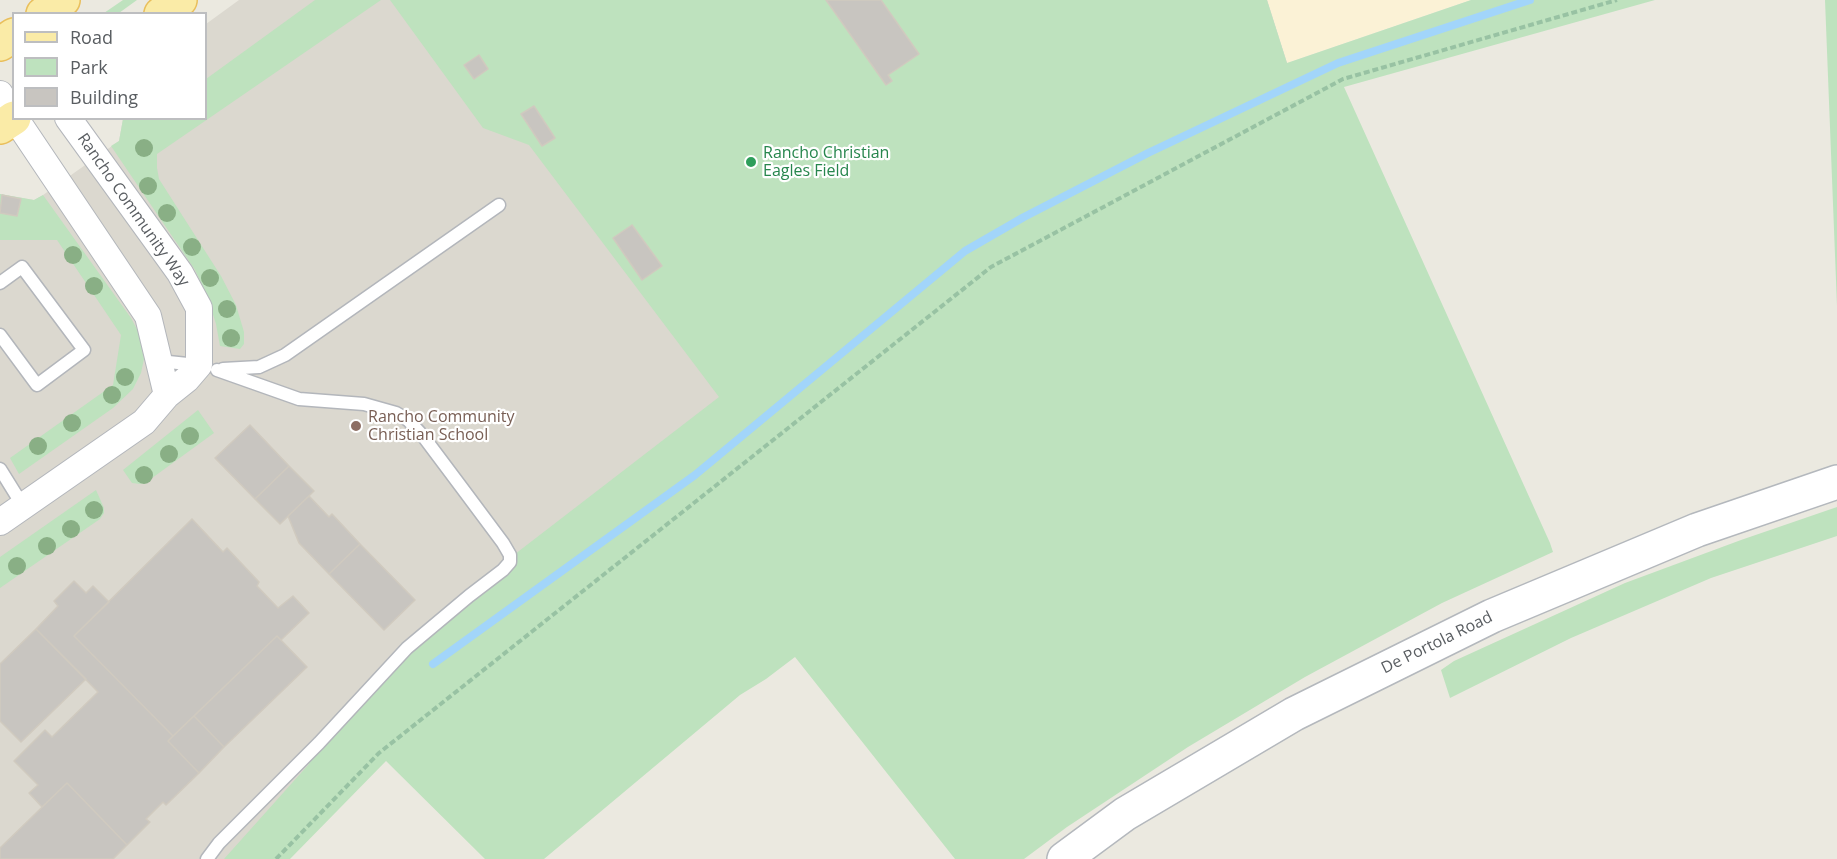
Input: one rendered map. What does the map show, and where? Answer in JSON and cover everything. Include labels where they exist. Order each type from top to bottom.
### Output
[{"type":"main road","points":[[47,12],[63,0]]},
{"type":"main road","points":[[164,12],[180,0]]},
{"type":"main road","name":"De Portola Road","points":[[1064,859],[1125,814],[1294,714],[1481,621],[1697,530],[1837,482]]},
{"type":"street","points":[[0,94],[12,115]]},
{"type":"street","points":[[15,120],[148,316],[166,395]]},
{"type":"street","name":"Rancho Community Way","points":[[69,120],[180,273],[199,308],[208,368]]},
{"type":"street","points":[[0,522],[144,422],[166,395],[187,379],[208,368]]},
{"type":"lane","points":[[159,361],[208,368],[259,367],[285,355],[499,205]]},
{"type":"lane","points":[[0,283],[22,267],[84,350],[37,386],[0,335]]},
{"type":"lane","points":[[207,859],[219,843],[319,743],[407,648],[510,562],[510,555],[503,543],[423,436],[408,420],[396,413],[364,404],[299,399],[208,368]]},
{"type":"lane","points":[[0,469],[23,506]]},
{"type":"path","points":[[276,859],[379,753],[990,267],[1343,80],[1617,0]]},
{"type":"shaded area","name":"Rancho Community Christian School","points":[[239,0],[1267,0],[1287,63],[949,244],[263,859],[0,859],[0,194],[34,200],[43,195],[119,141],[123,120],[207,120],[207,23]]},
{"type":"shaded area","points":[[1267,0],[1471,0],[1287,63]]},
{"type":"green space","points":[[123,0],[137,0],[120,12],[105,12]]},
{"type":"green space","points":[[315,0],[381,0],[207,120],[207,78]]},
{"type":"green space","points":[[390,0],[1267,0],[1287,63],[1471,0],[1655,0],[1344,87],[1553,552],[1442,603],[1305,677],[1188,747],[1067,827],[1024,859],[955,859],[795,657],[740,695],[544,859],[485,859],[386,761],[290,859],[224,859],[309,764],[307,758],[421,636],[432,618],[719,397],[529,145],[483,128]]},
{"type":"green space","points":[[1825,0],[1837,0],[1837,306]]},
{"type":"green space","points":[[123,120],[206,120],[157,154],[157,168],[159,179],[221,276],[236,305],[244,332],[244,344],[240,349],[220,346],[207,296],[195,270],[111,146],[119,141]]},
{"type":"green space","points":[[0,194],[34,200],[43,195],[131,318],[139,333],[144,359],[141,373],[133,389],[113,408],[19,474],[10,458],[113,385],[121,335],[57,240],[0,240]]},
{"type":"green space","points":[[198,410],[214,433],[148,481],[140,484],[132,483],[123,470]]},
{"type":"green space","points":[[96,490],[104,508],[100,519],[0,588],[0,557]]},
{"type":"green space","points":[[1837,507],[1837,536],[1711,578],[1571,638],[1450,698],[1441,670],[1454,661],[1625,583]]},
{"type":"building","points":[[826,0],[881,0],[919,54],[888,75],[892,81],[886,85]]},
{"type":"building","points":[[479,55],[488,69],[474,79],[464,65]]},
{"type":"building","points":[[534,106],[555,138],[542,146],[521,114]]},
{"type":"building","points":[[2,195],[21,199],[17,216],[0,213]]},
{"type":"building","points":[[632,225],[662,266],[642,280],[613,238]]},
{"type":"building","points":[[250,425],[289,466],[255,499],[215,458]]},
{"type":"building","points":[[289,466],[314,491],[280,524],[255,499]]},
{"type":"building","points":[[309,496],[329,517],[332,514],[360,544],[329,574],[299,543],[288,516]]},
{"type":"building","points":[[192,519],[223,552],[227,548],[259,582],[257,586],[278,608],[293,596],[309,613],[281,640],[277,636],[173,736],[74,636]]},
{"type":"building","points":[[360,544],[415,600],[384,630],[329,574]]},
{"type":"building","points":[[74,581],[86,593],[93,586],[109,602],[74,636],[173,736],[168,741],[199,773],[166,805],[163,802],[146,819],[150,822],[127,845],[67,783],[42,807],[29,793],[38,785],[14,761],[45,730],[52,737],[98,692],[36,629],[58,606],[54,601]]},
{"type":"building","points":[[36,629],[86,679],[21,742],[0,721],[0,664]]},
{"type":"building","points":[[277,636],[307,667],[224,747],[194,716]]},
{"type":"building","points":[[194,716],[224,747],[199,773],[168,741]]},
{"type":"building","points":[[67,783],[127,845],[113,859],[0,859],[0,848]]},
{"type":"waterway","points":[[433,664],[695,475],[965,251],[1024,217],[1148,153],[1338,63],[1530,0]]},
{"type":"place","name":"Rancho Christian Eagles Field","points":[[751,162]]},
{"type":"place","name":"Rancho Community Christian School","points":[[356,426]]}]
